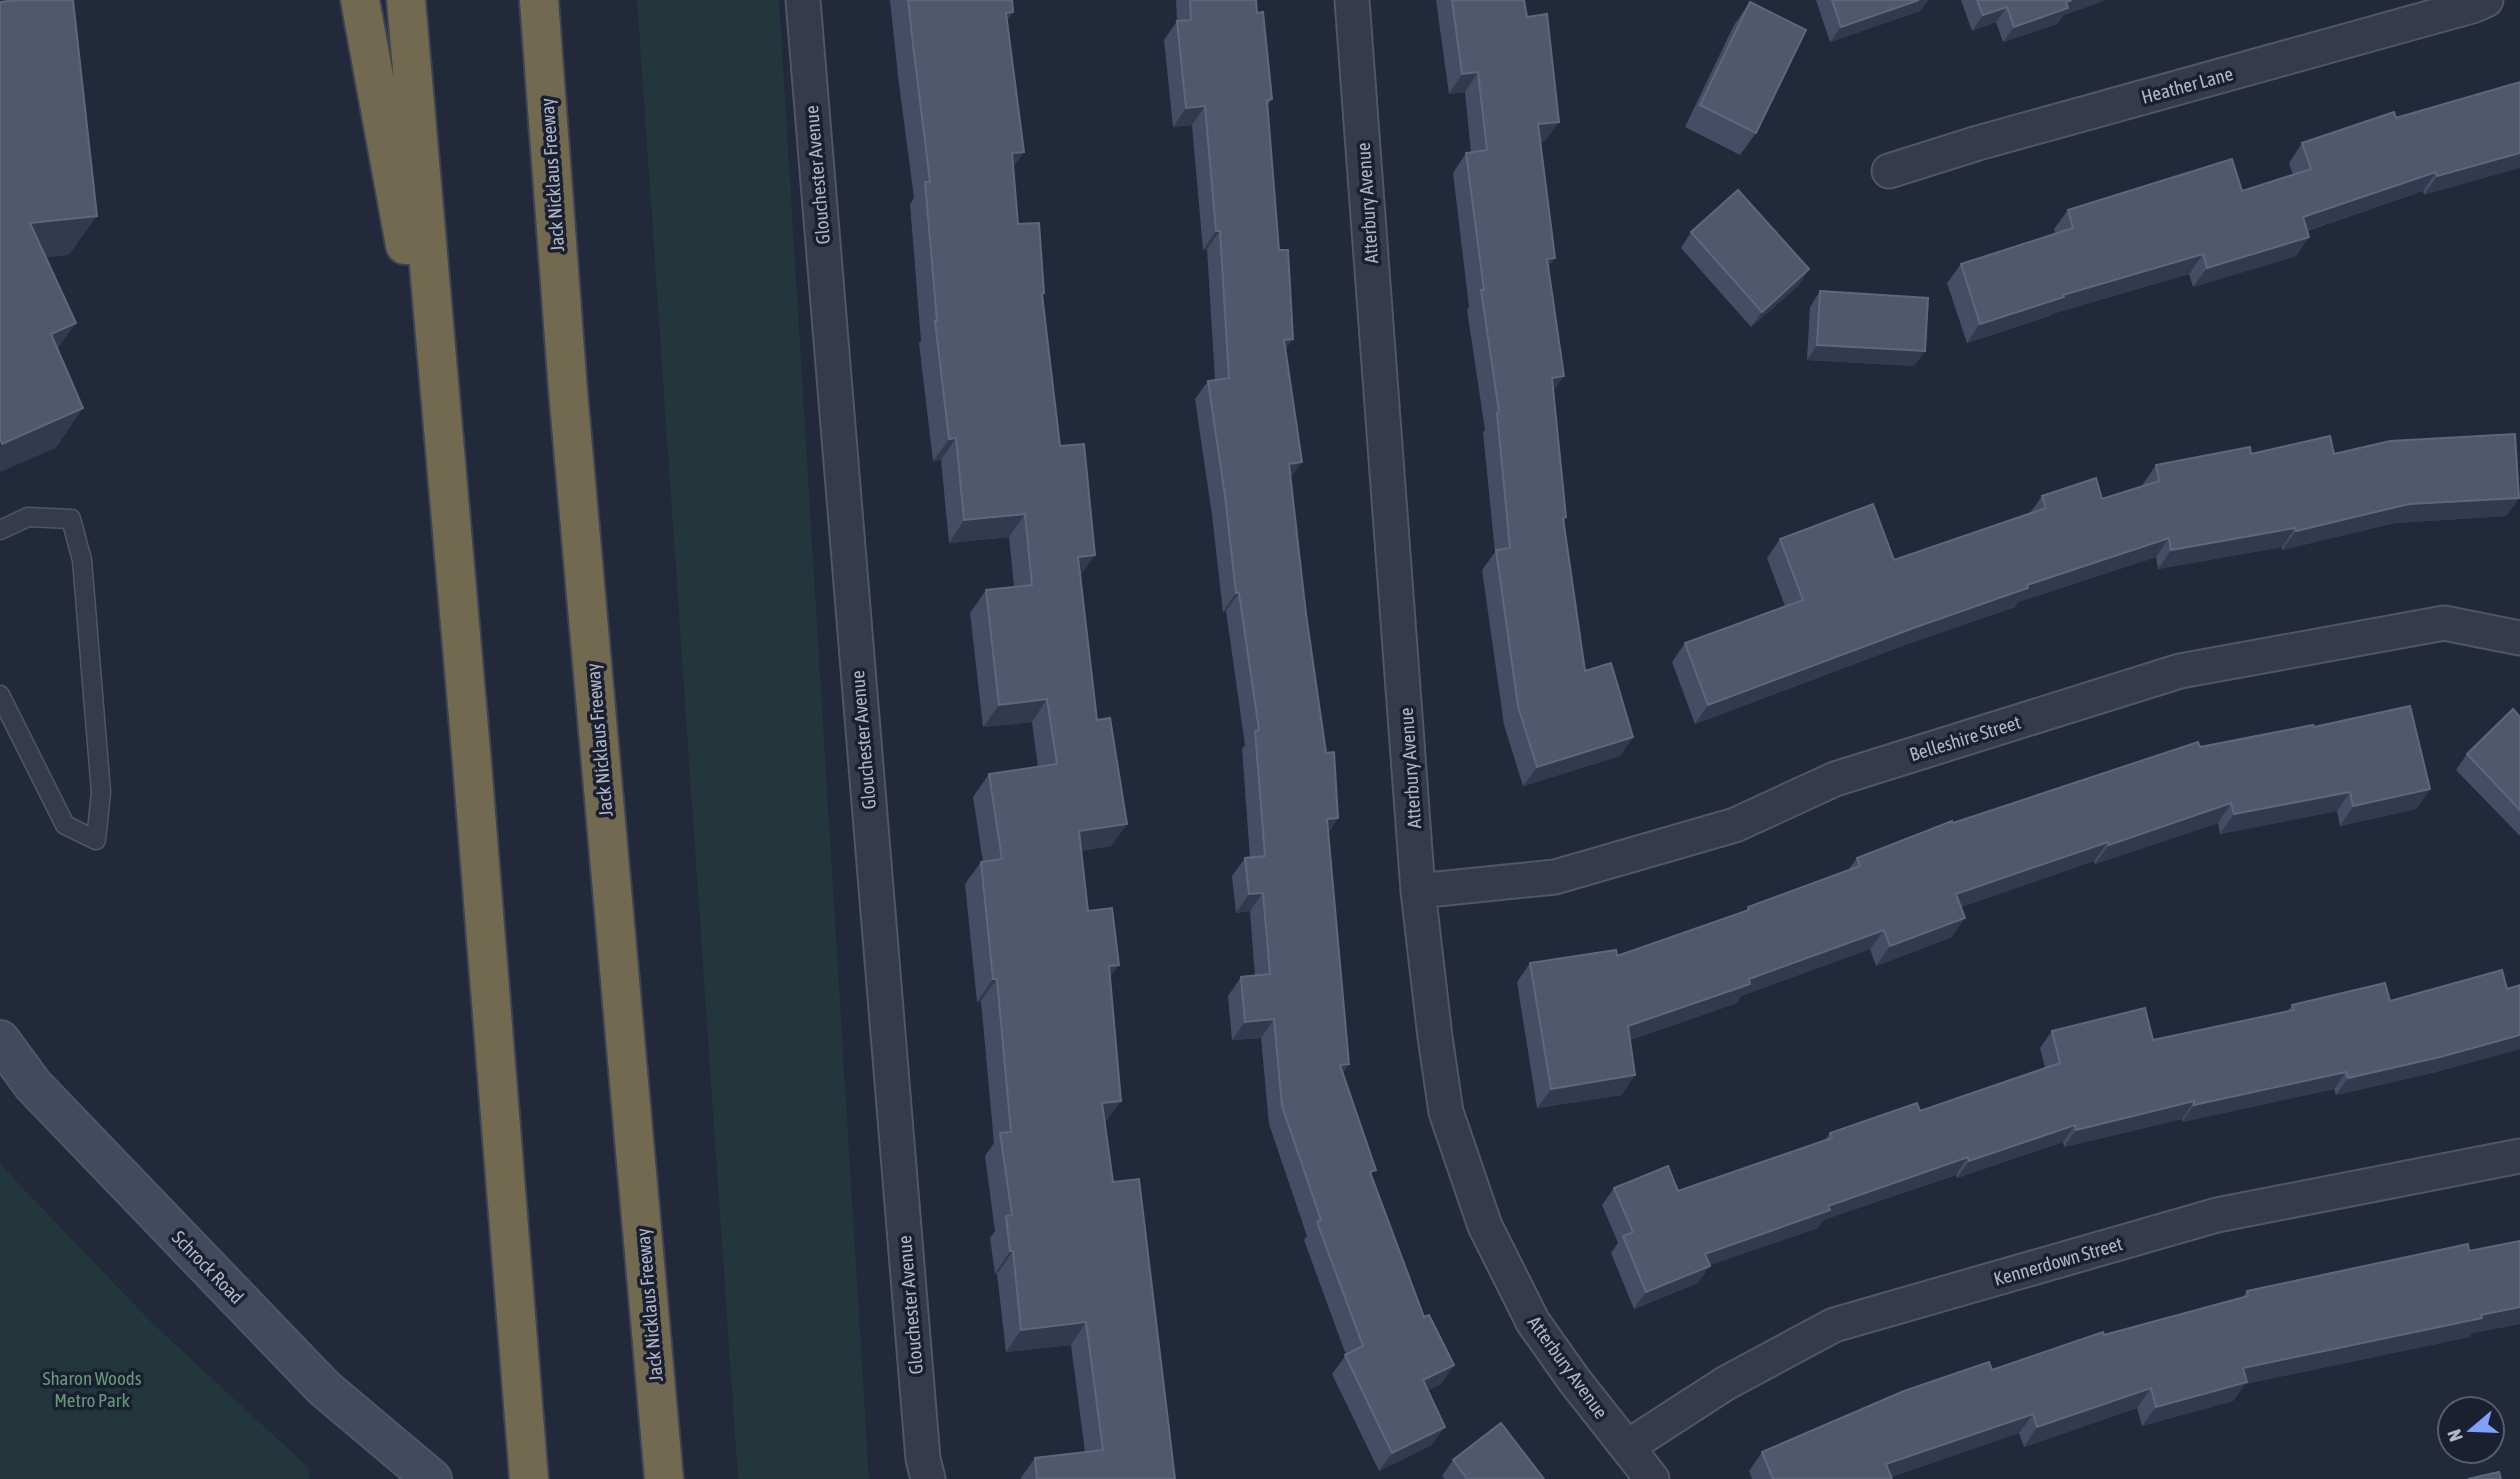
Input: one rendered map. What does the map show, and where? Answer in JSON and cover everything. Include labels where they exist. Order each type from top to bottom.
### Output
[{"type":"highway","points":[[360,0],[445,464]]},
{"type":"highway","points":[[407,0],[529,1479]]},
{"type":"highway","name":"Jack Nicklaus Freeway","points":[[539,0],[568,391],[664,1479]]},
{"type":"highway","points":[[546,0],[548,125]]},
{"type":"main road","name":"Schrock Road","points":[[0,1040],[33,1085],[324,1388],[432,1479]]},
{"type":"street","name":"Glouchester Avenue","points":[[803,0],[923,1459],[928,1479]]},
{"type":"street","name":"Atterbury Avenue","points":[[1352,0],[1418,891],[1446,1112],[1485,1226],[1533,1322],[1574,1380],[1652,1479]]},
{"type":"street","name":"Heather Lane","points":[[1889,171],[1978,143],[2486,0]]},
{"type":"street","name":"Belleshire Street","points":[[1418,891],[1478,887],[1568,874],[1735,825],[1835,779],[2180,671],[2444,623],[2520,638]]},
{"type":"street","name":"Kennerdown Street","points":[[1628,1447],[1726,1383],[1834,1325],[2217,1215],[2520,1156]]},
{"type":"lane","points":[[0,530],[28,517],[71,519],[82,561],[100,778],[96,840],[65,825],[0,695]]},
{"type":"green space","points":[[637,0],[779,0],[869,1479],[738,1479]]},
{"type":"green space","name":"Sharon Woods Metro Park","points":[[0,1164],[151,1322],[308,1467],[309,1479],[0,1479]]},
{"type":"building","points":[[73,0],[97,216],[30,223],[76,323],[51,334],[83,408],[2,444],[0,2]]},
{"type":"building","points":[[908,0],[1012,0],[1013,12],[1006,13],[1024,152],[1012,153],[1018,224],[1039,223],[1042,294],[1060,446],[1084,444],[1095,555],[1078,557],[1097,720],[1110,718],[1127,824],[1079,831],[1088,911],[1112,908],[1119,965],[1109,966],[1121,1101],[1102,1103],[1113,1182],[1139,1179],[1175,1479],[1037,1479],[1035,1458],[1103,1450],[1086,1322],[1021,1330],[1013,1251],[1010,1251],[1006,1216],[1012,1215],[1000,1133],[1011,1132],[997,979],[993,979],[981,862],[1002,859],[989,774],[1057,764],[1047,699],[999,705],[986,590],[1032,585],[1025,514],[964,520],[956,438],[949,439],[935,321],[925,182],[930,182]]},
{"type":"building","points":[[1190,0],[1256,0],[1257,13],[1263,12],[1272,99],[1267,100],[1279,250],[1288,250],[1293,339],[1284,340],[1302,462],[1289,464],[1306,614],[1326,753],[1334,752],[1338,818],[1327,819],[1349,1064],[1340,1065],[1376,1170],[1370,1172],[1424,1317],[1429,1315],[1454,1365],[1423,1380],[1445,1427],[1392,1453],[1345,1355],[1363,1346],[1317,1222],[1321,1220],[1282,1106],[1274,1019],[1245,1022],[1241,977],[1270,974],[1263,893],[1249,894],[1245,858],[1265,856],[1255,731],[1259,730],[1239,593],[1236,593],[1208,381],[1229,378],[1220,231],[1216,231],[1205,106],[1186,108],[1177,21],[1191,20]]},
{"type":"building","points":[[1452,0],[1524,0],[1527,17],[1547,14],[1559,122],[1538,124],[1555,258],[1547,259],[1564,376],[1552,378],[1566,517],[1563,518],[1585,671],[1611,663],[1633,737],[1537,767],[1518,706],[1496,550],[1510,548],[1499,412],[1481,290],[1484,290],[1466,153],[1487,150],[1478,72],[1462,74]]},
{"type":"building","points":[[1832,0],[1919,0],[1841,27]]},
{"type":"building","points":[[1977,0],[2072,0],[2066,2],[2068,8],[2014,27],[2007,7],[1983,15]]},
{"type":"building","points":[[1750,2],[1806,30],[1756,133],[1700,105]]},
{"type":"building","points":[[2520,82],[2520,153],[2437,176],[2436,172],[2303,217],[2309,237],[2207,268],[2203,254],[2063,295],[2064,297],[1980,324],[1961,264],[2073,228],[2068,210],[2232,159],[2242,191],[2311,169],[2302,143],[2394,112],[2396,118]]},
{"type":"building","points":[[1738,190],[1809,269],[1762,312],[1691,232]]},
{"type":"building","points":[[1820,291],[1928,298],[1925,351],[1817,345]]},
{"type":"building","points":[[2515,434],[2519,498],[2409,504],[2296,531],[2295,528],[2171,550],[2169,538],[2027,585],[2028,588],[1708,705],[1685,643],[1803,600],[1780,539],[1873,504],[1894,560],[2046,508],[2042,496],[2096,478],[2102,499],[2159,481],[2156,465],[2250,447],[2251,454],[2330,436],[2334,454],[2390,441]]},
{"type":"building","points":[[2410,706],[2430,789],[2353,806],[2350,792],[2234,814],[2231,803],[2109,845],[2108,842],[1956,894],[1965,918],[1890,946],[1884,930],[1749,979],[1750,984],[1628,1026],[1635,1075],[1551,1089],[1530,963],[1616,950],[1617,956],[1749,910],[1748,907],[1860,866],[1857,858],[1952,821],[1953,823],[2198,742],[2200,747],[2313,725],[2314,727]]},
{"type":"building","points":[[2513,709],[2520,717],[2520,810],[2467,754]]},
{"type":"building","points":[[2502,970],[2507,989],[2520,985],[2520,1035],[2348,1078],[2346,1072],[2194,1105],[2194,1101],[2076,1130],[2075,1125],[1969,1161],[1968,1157],[1828,1206],[1830,1210],[1705,1254],[1710,1266],[1646,1292],[1623,1236],[1633,1232],[1614,1188],[1668,1166],[1678,1191],[1832,1138],[1830,1133],[1917,1103],[1920,1111],[2060,1063],[2052,1031],[2145,1008],[2153,1040],[2294,1010],[2292,1005],[2385,983],[2390,1001]]},
{"type":"building","points":[[2520,1241],[2520,1307],[2481,1315],[2482,1318],[2243,1368],[2247,1382],[2156,1407],[2151,1388],[2037,1427],[2033,1414],[1886,1464],[1892,1479],[1773,1479],[1762,1452],[1904,1391],[1989,1362],[1992,1370],[2103,1332],[2104,1335],[2248,1296],[2247,1291],[2468,1244],[2469,1251]]},
{"type":"building","points":[[1501,1423],[1544,1479],[1467,1479],[1453,1460]]},
{"type":"building","points":[[2499,1472],[2501,1479],[2468,1479]]}]
